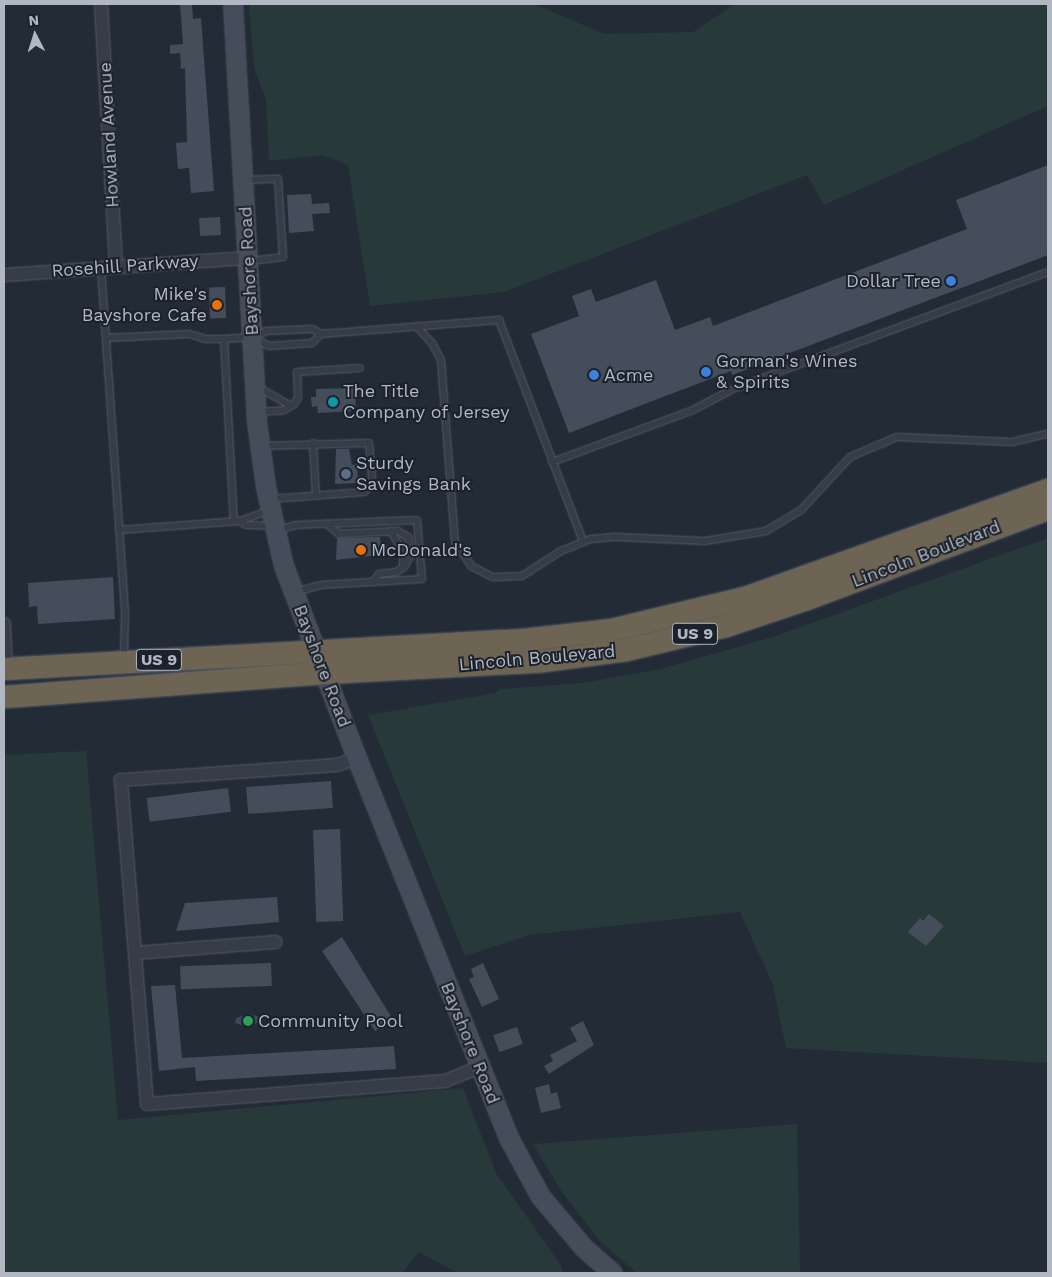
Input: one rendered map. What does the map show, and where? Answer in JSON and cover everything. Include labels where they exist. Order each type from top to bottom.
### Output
[{"type":"highway","name":"Lincoln Boulevard","points":[[5,669],[562,637],[645,624],[769,591],[1048,490]]},
{"type":"highway","name":"Lincoln Boulevard","points":[[4,697],[324,673],[543,661],[658,644],[807,600],[1048,510]]},
{"type":"street","name":"Howland Avenue","points":[[101,4],[116,267]]},
{"type":"street","name":"Bayshore Road","points":[[233,4],[247,260],[260,446],[273,516],[294,593],[479,1067],[510,1140],[541,1197],[608,1272]]},
{"type":"street","name":"Rosehill Parkway","points":[[4,275],[247,260]]},
{"type":"street","points":[[4,624],[5,669]]},
{"type":"street","points":[[357,758],[337,765],[121,780],[147,1104],[445,1081],[479,1067]]},
{"type":"street","points":[[135,952],[276,942]]},
{"type":"lane","points":[[244,180],[278,179],[283,257],[247,260]]},
{"type":"lane","points":[[101,268],[119,530],[125,662]]},
{"type":"lane","points":[[552,462],[693,410],[745,385],[1048,272]]},
{"type":"lane","points":[[106,338],[189,334],[205,339],[224,339],[252,337],[266,331],[313,329],[321,334],[499,320],[583,541]]},
{"type":"lane","points":[[417,327],[432,343],[441,360],[452,531],[457,549],[466,561],[493,577],[514,578],[529,573],[561,551],[583,541],[616,537],[705,541],[752,535],[792,517],[850,457],[887,440],[917,436],[1012,442],[1048,434]]},
{"type":"lane","points":[[252,337],[269,346],[312,343],[321,334]]},
{"type":"lane","points":[[224,339],[237,521]]},
{"type":"lane","points":[[257,412],[284,410],[298,398],[297,372],[360,368]]},
{"type":"lane","points":[[255,386],[289,405]]},
{"type":"lane","points":[[237,521],[246,525],[273,516],[316,496],[364,492],[370,487],[372,478],[369,443],[260,446]]},
{"type":"lane","points":[[313,444],[316,496]]},
{"type":"lane","points":[[119,530],[237,521],[273,516],[295,525],[417,520],[422,579],[321,585],[294,593]]},
{"type":"lane","points":[[327,524],[338,534],[391,531],[402,532],[410,540],[410,558],[403,568],[379,574],[373,582]]},
{"type":"lane","points":[[391,531],[402,552],[403,568]]},
{"type":"shaded area","points":[[249,4],[534,4],[604,34],[693,32],[735,4],[1048,4],[1048,106],[824,205],[807,175],[504,292],[370,306],[348,165],[323,155],[269,161],[266,100],[254,68]]},
{"type":"shaded area","points":[[1048,538],[1048,1063],[786,1048],[773,985],[740,912],[529,935],[465,956],[368,715],[496,693],[500,689],[582,683],[660,669],[773,637]]},
{"type":"shaded area","points":[[86,751],[118,1120],[463,1088],[496,1173],[560,1264],[563,1273],[458,1273],[419,1252],[402,1273],[4,1273],[4,755]]},
{"type":"shaded area","points":[[797,1124],[800,1273],[637,1273],[602,1243],[581,1217],[560,1189],[533,1144]]},
{"type":"water","name":"Community Pool","points":[[248,1014],[263,1020],[248,1027],[235,1023],[236,1018]]},
{"type":"building","points":[[180,4],[192,4],[193,19],[201,18],[214,191],[191,193],[189,168],[178,169],[176,143],[187,142],[185,68],[181,69],[180,53],[170,54],[170,45],[183,44]]},
{"type":"building","points":[[1048,165],[1048,255],[732,375],[731,371],[569,433],[531,334],[579,316],[572,296],[591,289],[596,302],[656,280],[675,330],[710,317],[713,326],[967,229],[956,200]]},
{"type":"building","points":[[311,194],[312,204],[329,203],[330,213],[312,214],[314,231],[289,233],[287,195]]},
{"type":"building","points":[[220,217],[221,235],[200,236],[199,218]]},
{"type":"building","points":[[225,287],[226,318],[210,319],[209,288]]},
{"type":"building","name":"The Title Company of Jersey","points":[[355,388],[356,411],[318,413],[317,406],[312,407],[311,397],[316,397],[316,389]]},
{"type":"building","name":"Sturdy Savings Bank","points":[[336,449],[349,449],[352,465],[357,464],[358,483],[335,484]]},
{"type":"building","name":"McDonald's","points":[[380,537],[381,545],[387,545],[388,554],[336,560],[337,538]]},
{"type":"building","points":[[113,577],[115,619],[38,624],[37,606],[29,607],[28,583]]},
{"type":"building","points":[[331,781],[333,808],[248,814],[246,787]]},
{"type":"building","points":[[228,788],[231,812],[150,822],[147,798]]},
{"type":"building","points":[[340,829],[343,921],[316,922],[313,830]]},
{"type":"building","points":[[277,897],[279,922],[176,931],[185,903]]},
{"type":"building","points":[[929,914],[944,926],[926,946],[908,932],[920,918],[923,921]]},
{"type":"building","points":[[342,937],[392,1018],[375,1031],[322,951]]},
{"type":"building","points":[[271,963],[272,986],[181,989],[180,966]]},
{"type":"building","points":[[483,963],[499,999],[482,1007],[469,979],[474,977],[471,969]]},
{"type":"building","points":[[175,985],[182,1058],[394,1046],[396,1069],[196,1081],[195,1067],[159,1071],[151,986]]},
{"type":"building","points":[[583,1021],[594,1045],[549,1074],[544,1066],[553,1061],[550,1055],[577,1041],[570,1028]]},
{"type":"building","points":[[517,1027],[523,1044],[499,1052],[493,1035]]},
{"type":"building","points":[[549,1084],[551,1094],[557,1092],[561,1108],[541,1113],[535,1088]]},
{"type":"place","name":"Dollar Tree","points":[[951,281]]},
{"type":"place","name":"Mike's Bayshore Cafe","points":[[217,305]]},
{"type":"place","name":"Gorman's Wines & Spirits","points":[[706,372]]},
{"type":"place","name":"Acme","points":[[594,375]]},
{"type":"place","name":"The Title Company of Jersey","points":[[333,402]]},
{"type":"place","name":"Sturdy Savings Bank","points":[[346,474]]},
{"type":"place","name":"McDonald's","points":[[361,550]]},
{"type":"place","name":"Community Pool","points":[[248,1021]]}]
